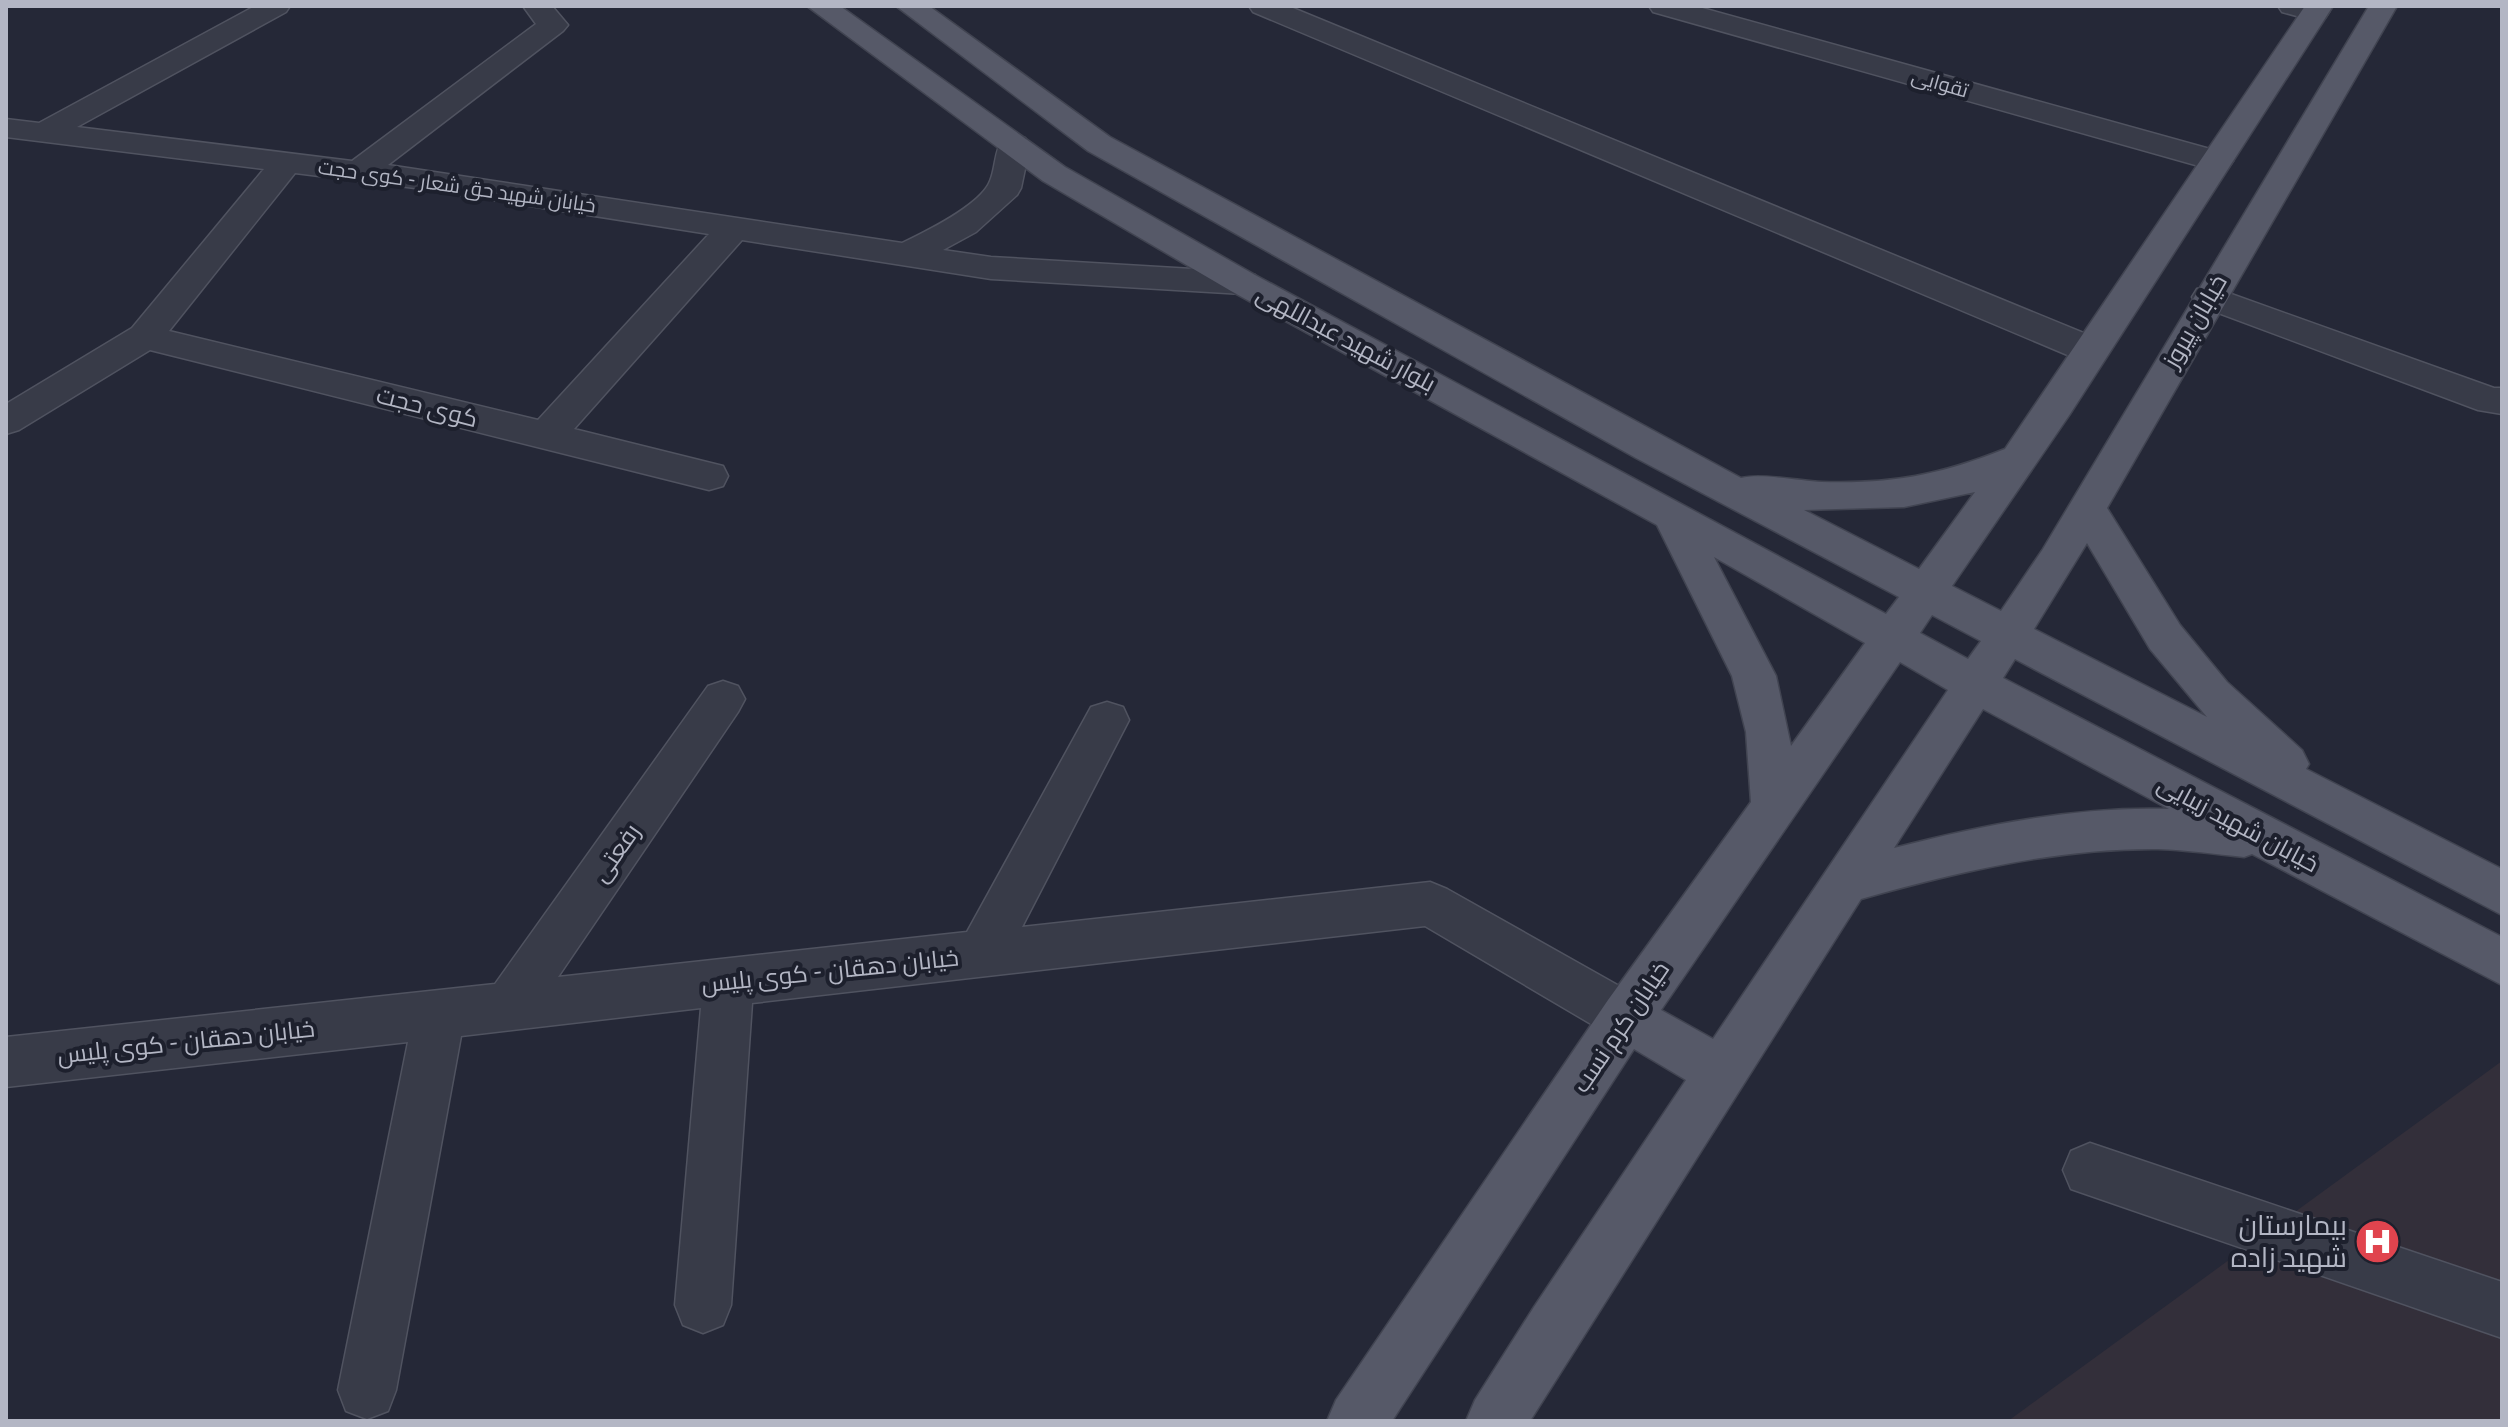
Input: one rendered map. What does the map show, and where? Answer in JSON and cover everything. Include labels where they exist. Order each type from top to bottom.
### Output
[{"type":"main road","name":"بلوار شهید عبداللهی","points":[[821,6],[1054,174],[1243,283],[1892,638]]},
{"type":"main road","name":"بلوار شهید عبداللهی","points":[[910,6],[1099,144],[1729,490],[2007,636]]},
{"type":"main road","name":"خیابان پیروز","points":[[1975,684],[2057,560],[2383,6]]},
{"type":"main road","points":[[1924,592],[2019,459],[2217,161],[2309,8]]},
{"type":"main road","points":[[1729,490],[1788,496],[1906,492],[1957,483],[2019,459]]},
{"type":"main road","points":[[2087,508],[2165,637],[2212,695],[2267,748],[2347,813]]},
{"type":"main road","points":[[1672,515],[1754,676],[1768,732],[1774,806]]},
{"type":"main road","points":[[1749,558],[1767,555],[1782,544],[1785,533],[1781,517]]},
{"type":"main road","name":"خیابان کرم نسب","points":[[1357,1421],[1626,1017],[1924,592]]},
{"type":"main road","points":[[2007,636],[2502,893]]},
{"type":"main road","name":"خیابان شهید زیبایی","points":[[1892,638],[2263,838],[2502,962]]},
{"type":"main road","points":[[1496,1421],[1975,684]]},
{"type":"main road","points":[[1844,883],[1919,861],[2073,832],[2150,829],[2263,838]]},
{"type":"main road","points":[[1626,1017],[1721,1072]]},
{"type":"street","points":[[45,132],[276,6]]},
{"type":"street","points":[[359,171],[553,25],[537,6]]},
{"type":"street","points":[[1263,6],[2090,350]]},
{"type":"street","name":"تقوایی","points":[[1663,6],[2217,161]]},
{"type":"street","name":"خیابان شهید حق شعار - کوی حجت","points":[[6,128],[359,171],[991,268],[1243,283]]},
{"type":"street","points":[[906,255],[964,225],[1005,188],[1014,145]]},
{"type":"street","points":[[6,421],[145,337],[287,162]]},
{"type":"street","points":[[546,436],[734,228]]},
{"type":"street","points":[[2209,297],[2491,401],[2502,401]]},
{"type":"street","name":"کوی حجت","points":[[145,337],[709,476]]},
{"type":"street","name":"رفعتی","points":[[508,1007],[723,699]]},
{"type":"street","points":[[982,953],[1107,720]]},
{"type":"street","name":"خیابان دهقان - کوی پلیس","points":[[6,1062],[1430,904],[1626,1017]]},
{"type":"street","points":[[703,1305],[728,982]]},
{"type":"street","points":[[367,1390],[439,1015]]},
{"type":"street","points":[[2090,1170],[2502,1310]]},
{"type":"shaded area","name":"بیمارستان شهید زاده","points":[[2502,1061],[2502,1421],[2008,1421]]},
{"type":"place","name":"بیمارستان شهید زاده","points":[[2378,1241]]}]
